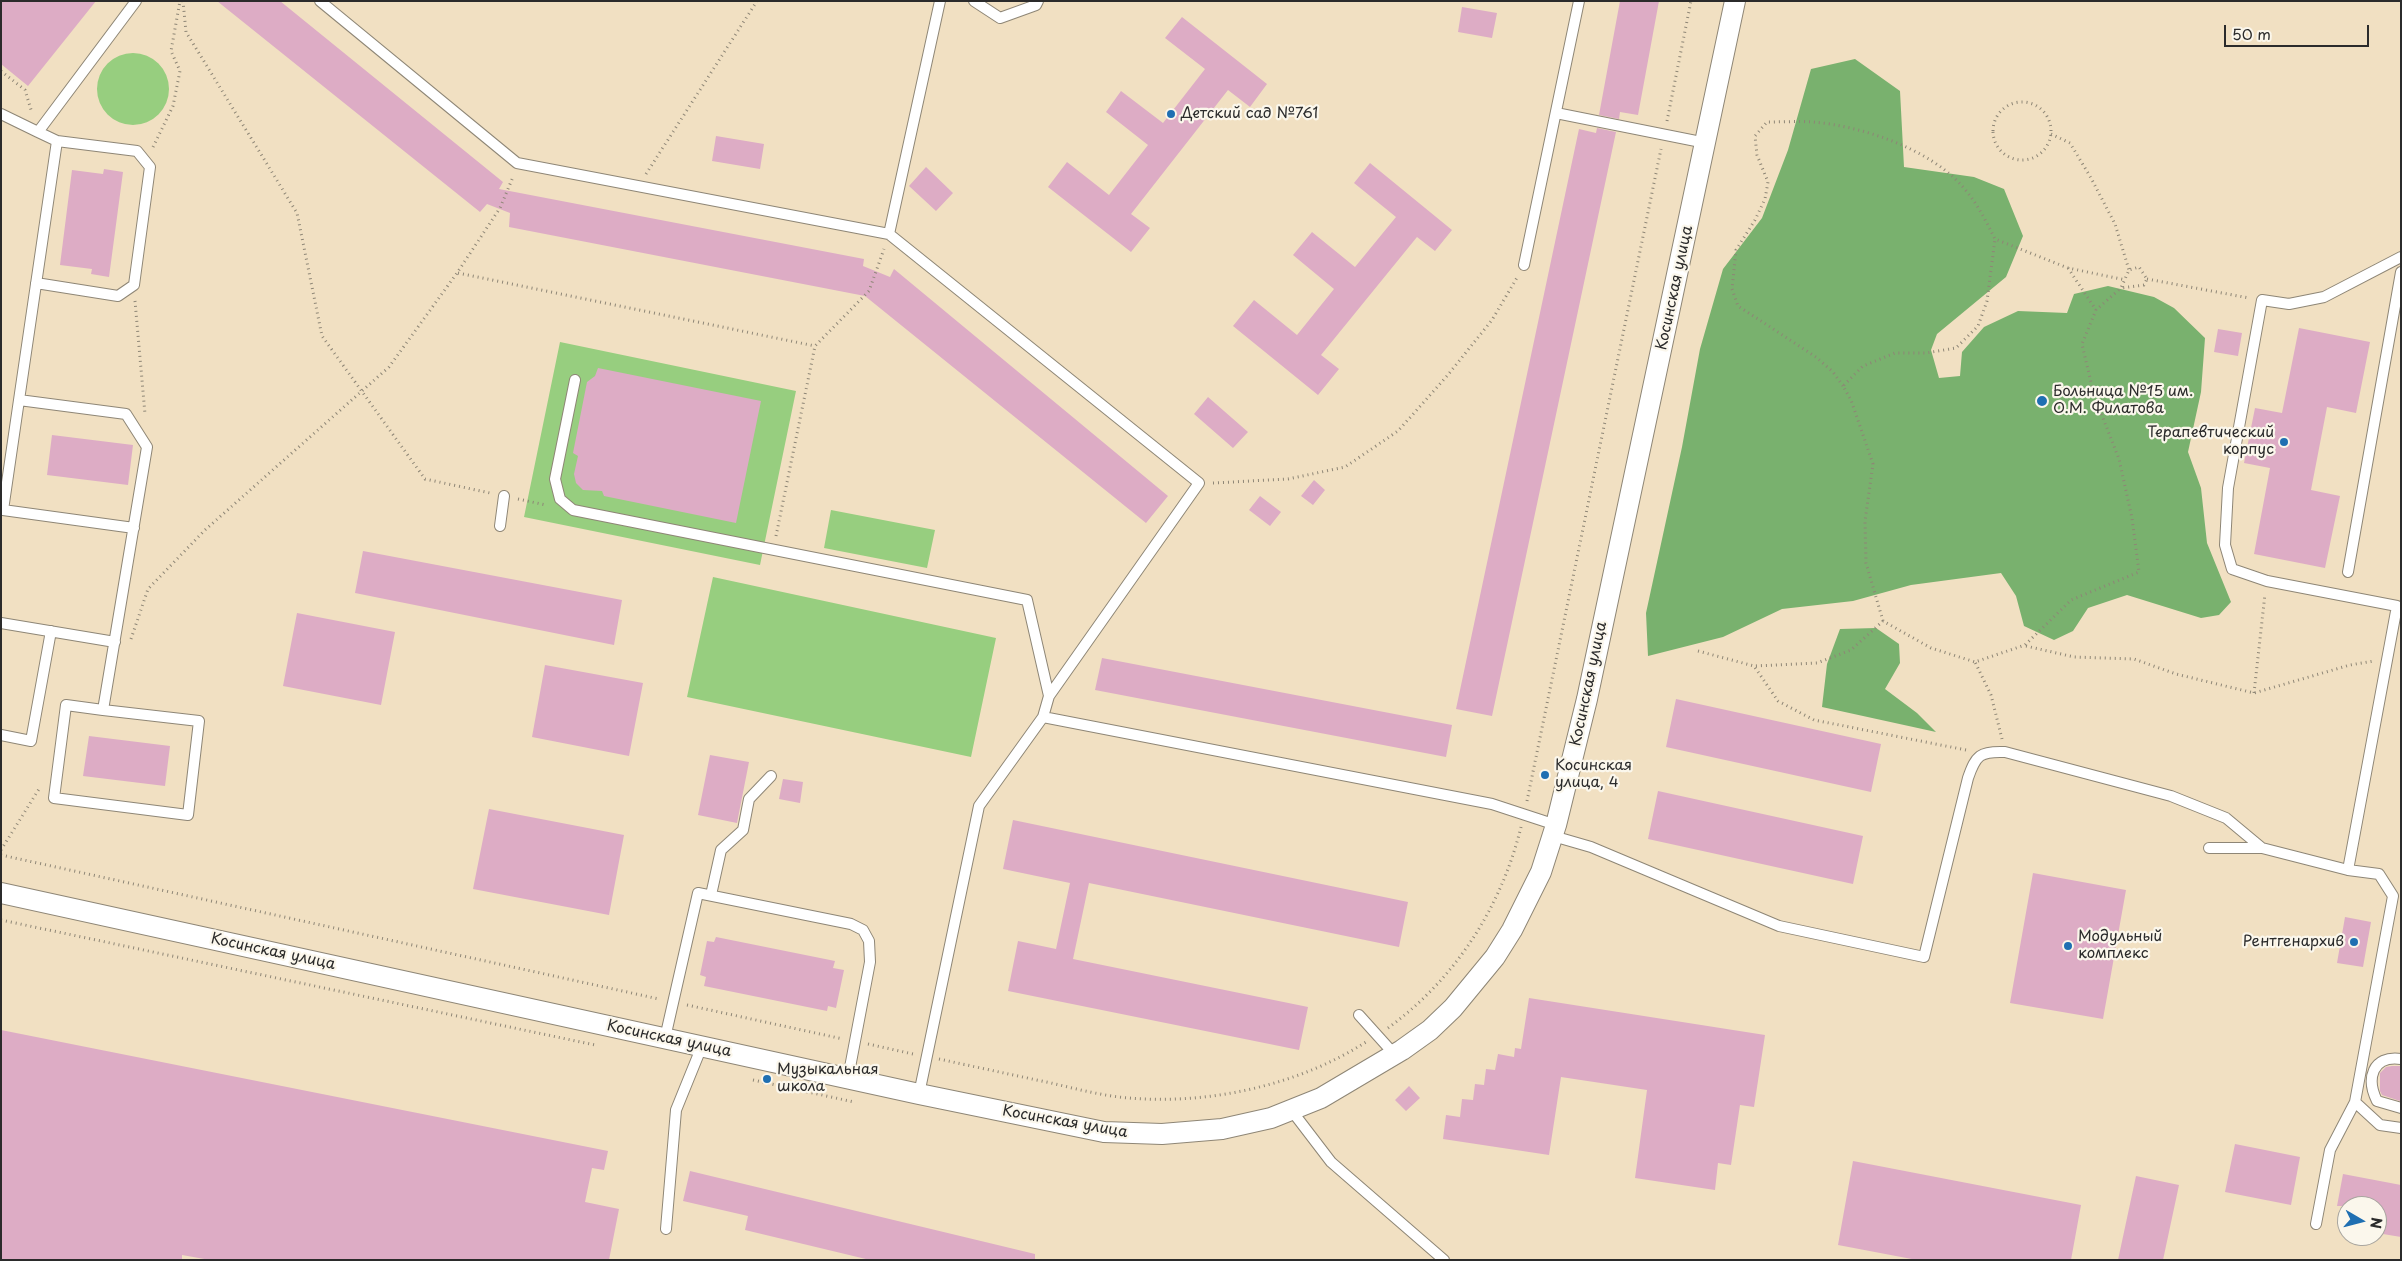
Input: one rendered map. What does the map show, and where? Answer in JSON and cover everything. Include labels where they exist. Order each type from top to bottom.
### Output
[{"type":"street","name":"Косинская улица","points":[[1,893],[919,1094],[1083,1128],[1137,1134],[1222,1129],[1271,1118],[1292,1111],[1347,1084],[1430,1030],[1453,1008],[1495,957],[1530,896],[1541,872],[1554,831],[1587,699],[1735,1]]},
{"type":"lane","points":[[38,132],[136,1]]},
{"type":"lane","points":[[320,1],[517,163],[889,234],[1199,483],[1049,696],[1043,717],[979,806],[919,1094]]},
{"type":"lane","points":[[331,10],[338,1]]},
{"type":"lane","points":[[889,234],[940,1]]},
{"type":"lane","points":[[974,1],[1000,18],[1036,5],[1038,1]]},
{"type":"lane","points":[[1524,265],[1579,1]]},
{"type":"lane","points":[[1556,113],[1706,143]]},
{"type":"lane","points":[[1,114],[57,141],[137,151],[150,167],[134,286],[118,296],[36,283]]},
{"type":"lane","points":[[57,141],[3,510],[134,528]]},
{"type":"lane","points":[[2348,870],[2397,606],[2267,581],[2232,569],[2224,544],[2228,488],[2262,300],[2289,304],[2324,297],[2401,257]]},
{"type":"lane","points":[[2348,572],[2401,272]]},
{"type":"lane","points":[[575,380],[555,479],[560,499],[573,510],[1027,600],[1049,696]]},
{"type":"lane","points":[[19,400],[126,414],[147,447],[103,710]]},
{"type":"lane","points":[[500,526],[504,496]]},
{"type":"lane","points":[[1,623],[115,642]]},
{"type":"lane","points":[[1,735],[31,741],[51,631]]},
{"type":"lane","points":[[66,705],[103,710],[199,722],[188,814],[54,798],[66,705]]},
{"type":"lane","points":[[1043,717],[1482,802],[1524,815],[1554,831],[1779,926],[1924,957],[1968,778],[1975,760],[1987,751],[2005,752],[2171,796],[2226,818],[2262,848]]},
{"type":"lane","points":[[711,895],[721,850],[742,830],[749,799],[771,776]]},
{"type":"lane","points":[[2209,848],[2262,848],[2348,870],[2379,874],[2393,896],[2355,1102],[2330,1150],[2316,1224]]},
{"type":"lane","points":[[665,1038],[698,893],[851,924],[863,930],[869,941],[870,962],[848,1078]]},
{"type":"lane","points":[[1359,1015],[1394,1055]]},
{"type":"lane","points":[[666,1229],[676,1110],[702,1046]]},
{"type":"lane","points":[[2401,1059],[2385,1059],[2377,1064],[2372,1077],[2373,1092],[2378,1101],[2401,1108]]},
{"type":"lane","points":[[2355,1102],[2380,1125],[2401,1128]]},
{"type":"lane","points":[[1292,1111],[1331,1162],[1444,1260]]},
{"type":"path","points":[[144,160],[149,155],[173,106],[180,71],[171,51],[181,1]]},
{"type":"path","points":[[181,1],[186,32],[296,213],[322,336],[425,480]]},
{"type":"path","points":[[639,185],[757,1]]},
{"type":"path","points":[[1,855],[1097,1093],[1131,1098],[1168,1099],[1224,1093],[1268,1084],[1332,1062],[1377,1035],[1409,1012],[1430,992],[1468,947],[1500,891],[1514,852],[1524,815],[1691,1]]},
{"type":"path","points":[[1,71],[25,90],[38,132]]},
{"type":"path","points":[[2023,101],[2034,104],[2044,112],[2050,122],[2051,134],[2048,145],[2042,153],[2033,159],[2022,161],[2012,159],[2002,153],[1995,144],[1994,120],[2001,110],[2011,104],[2023,101]]},
{"type":"path","points":[[1843,386],[1862,366],[1894,353],[1926,353],[1956,348],[1978,326],[1987,301],[1996,239],[1979,208],[1962,186],[1928,158],[1862,130],[1813,122],[1767,122],[1755,136],[1757,155],[1768,182],[1765,199],[1755,220],[1736,250],[1732,289],[1738,306],[1816,357],[1833,372],[1851,400],[1873,464],[1865,521],[1866,562],[1883,620],[1932,648],[1975,662],[2025,646],[2071,600],[2140,572],[2132,518],[2119,459],[2094,394],[2082,344],[2096,310],[2121,288],[2129,270],[2114,224],[2087,171],[2070,143],[2051,134]]},
{"type":"path","points":[[131,640],[148,589],[205,530],[389,367],[458,273],[500,208],[507,192]]},
{"type":"path","points":[[773,550],[815,346],[869,291],[889,234]]},
{"type":"path","points":[[1996,239],[2068,268],[2126,280]]},
{"type":"path","points":[[1199,483],[1288,479],[1345,467],[1398,431],[1441,383],[1492,320],[1524,265]]},
{"type":"path","points":[[2129,270],[2139,267],[2147,279],[2262,300]]},
{"type":"path","points":[[2068,268],[2096,310]]},
{"type":"path","points":[[458,273],[815,346]]},
{"type":"path","points":[[2121,288],[2144,285],[2147,279]]},
{"type":"path","points":[[134,286],[147,447]]},
{"type":"path","points":[[2254,693],[2267,581]]},
{"type":"path","points":[[1698,650],[1754,666],[1816,663],[1851,650],[1883,620]]},
{"type":"path","points":[[2025,646],[2074,657],[2134,659],[2176,674],[2254,693],[2350,665],[2387,659]]},
{"type":"path","points":[[1975,662],[1991,695],[2005,752]]},
{"type":"path","points":[[1754,666],[1778,701],[1814,720],[1956,750],[1987,751]]},
{"type":"path","points":[[1,850],[40,788]]},
{"type":"green space","points":[[133,53],[153,59],[163,69],[169,89],[163,109],[153,119],[133,125],[113,119],[103,109],[97,89],[103,69],[113,59]]},
{"type":"green space","points":[[1855,59],[1900,91],[1904,167],[1974,177],[2004,189],[2023,236],[2006,277],[1937,334],[1931,350],[1939,378],[1960,376],[1962,352],[1984,327],[2018,311],[2067,313],[2074,294],[2108,286],[2154,297],[2174,308],[2205,338],[2201,392],[2188,452],[2201,488],[2207,543],[2231,602],[2219,615],[2201,618],[2127,595],[2088,608],[2073,631],[2054,640],[2024,626],[2016,596],[2001,573],[1911,585],[1853,601],[1782,609],[1723,637],[1648,656],[1646,613],[1682,447],[1700,349],[1723,269],[1762,218],[1788,150],[1811,69]]},
{"type":"green space","points":[[560,342],[796,391],[760,565],[524,517]]},
{"type":"green space","points":[[831,510],[935,530],[927,568],[824,548]]},
{"type":"green space","points":[[713,577],[996,638],[971,757],[687,697]]},
{"type":"green space","points":[[1876,628],[1899,644],[1900,663],[1885,689],[1917,713],[1936,732],[1822,707],[1827,664],[1840,629]]},
{"type":"building","points":[[1,1],[96,1],[28,86],[1,64]]},
{"type":"building","points":[[217,1],[280,1],[503,182],[499,189],[864,259],[863,266],[890,277],[894,269],[1168,496],[1146,523],[865,296],[509,227],[510,213],[487,204],[480,212]]},
{"type":"building","points":[[1620,1],[1659,1],[1638,115],[1620,112],[1619,119],[1599,115]]},
{"type":"building","points":[[1462,7],[1497,13],[1492,38],[1458,32]]},
{"type":"building","points":[[1182,17],[1267,84],[1250,107],[1228,90],[1131,214],[1150,228],[1131,252],[1048,187],[1067,162],[1109,195],[1148,145],[1106,112],[1121,91],[1163,123],[1205,69],[1165,38]]},
{"type":"building","points":[[1597,128],[1616,132],[1492,716],[1456,709],[1579,129],[1596,133]]},
{"type":"building","points":[[716,136],[764,144],[760,169],[712,161]]},
{"type":"building","points":[[1370,163],[1452,230],[1435,251],[1417,237],[1321,355],[1339,369],[1318,395],[1233,326],[1254,300],[1297,335],[1334,289],[1293,255],[1312,232],[1355,267],[1396,217],[1354,183]]},
{"type":"building","points":[[926,167],[953,193],[936,211],[909,186]]},
{"type":"building","points":[[104,169],[123,172],[109,277],[91,274],[92,269],[60,265],[72,170],[103,174]]},
{"type":"building","name":"Терапевтический корпус","points":[[2299,328],[2370,342],[2356,413],[2327,407],[2311,490],[2340,496],[2325,568],[2254,554],[2270,468],[2244,463],[2255,408],[2282,413]]},
{"type":"building","points":[[2218,329],[2242,333],[2238,356],[2214,352]]},
{"type":"building","points":[[598,368],[761,401],[736,523],[604,496],[602,491],[583,490],[576,483],[574,474],[578,456],[573,453],[587,382],[595,376]]},
{"type":"building","points":[[1208,397],[1248,432],[1233,448],[1194,414]]},
{"type":"building","points":[[52,435],[133,445],[128,485],[47,475]]},
{"type":"building","points":[[1314,480],[1325,490],[1313,505],[1301,496]]},
{"type":"building","points":[[1260,496],[1281,512],[1270,526],[1249,510]]},
{"type":"building","points":[[363,551],[622,600],[614,645],[355,593]]},
{"type":"building","points":[[297,613],[395,632],[381,705],[283,686]]},
{"type":"building","points":[[1102,658],[1452,725],[1446,757],[1095,690]]},
{"type":"building","points":[[545,665],[643,683],[629,756],[532,737]]},
{"type":"building","points":[[1676,699],[1881,744],[1871,792],[1666,747]]},
{"type":"building","points":[[89,736],[170,746],[165,786],[83,776]]},
{"type":"building","points":[[710,755],[749,762],[737,823],[698,815]]},
{"type":"building","points":[[783,779],[803,782],[800,803],[779,799]]},
{"type":"building","points":[[1658,791],[1863,836],[1853,884],[1648,839]]},
{"type":"building","points":[[489,809],[624,835],[609,915],[473,889]]},
{"type":"building","points":[[1013,820],[1408,902],[1399,947],[1089,883],[1073,959],[1308,1007],[1299,1050],[1008,991],[1018,941],[1056,949],[1070,883],[1003,869]]},
{"type":"building","name":"Модульный комплекс","points":[[2033,873],[2126,890],[2103,1019],[2010,1003]]},
{"type":"building","name":"Рентгенархив","points":[[2345,917],[2371,922],[2363,967],[2337,963]]},
{"type":"building","points":[[716,937],[835,961],[833,968],[844,970],[836,1008],[828,1006],[827,1011],[704,986],[706,977],[700,975],[707,941],[714,942]]},
{"type":"building","points":[[1529,998],[1765,1035],[1754,1107],[1740,1105],[1731,1165],[1718,1163],[1715,1190],[1635,1178],[1647,1090],[1561,1077],[1549,1155],[1443,1139],[1446,1115],[1460,1117],[1462,1099],[1473,1100],[1475,1084],[1484,1085],[1486,1069],[1495,1070],[1498,1054],[1514,1057],[1515,1048],[1521,1049]]},
{"type":"building","points":[[1,1030],[608,1151],[604,1170],[592,1168],[585,1202],[619,1209],[609,1260],[210,1260],[182,1255],[182,1260],[1,1260]]},
{"type":"building","points":[[2401,1066],[2400,1101],[2382,1095],[2380,1091],[2380,1073],[2386,1067]]},
{"type":"building","points":[[1409,1086],[1420,1098],[1406,1111],[1395,1100]]},
{"type":"building","points":[[2235,1144],[2300,1157],[2291,1205],[2225,1192]]},
{"type":"building","points":[[1853,1161],[2081,1205],[2071,1260],[1917,1260],[1838,1245]]},
{"type":"building","points":[[690,1171],[1035,1254],[1035,1260],[870,1260],[745,1230],[748,1216],[683,1201]]},
{"type":"building","points":[[2343,1174],[2401,1185],[2401,1237],[2387,1235],[2387,1196],[2339,1196]]},
{"type":"building","points":[[2136,1176],[2179,1185],[2163,1260],[2118,1260]]},
{"type":"place","name":"Детский сад №761","points":[[1171,114]]},
{"type":"place","name":"Больница №15 им. О.М. Филатова","points":[[2042,401]]},
{"type":"place","name":"Терапевтический корпус","points":[[2284,442]]},
{"type":"place","name":"Косинская улица, 4","points":[[1545,775]]},
{"type":"place","name":"Рентгенархив","points":[[2354,942]]},
{"type":"place","name":"Модульный комплекс","points":[[2068,946]]},
{"type":"place","name":"Музыкальная школа","points":[[767,1079]]}]
